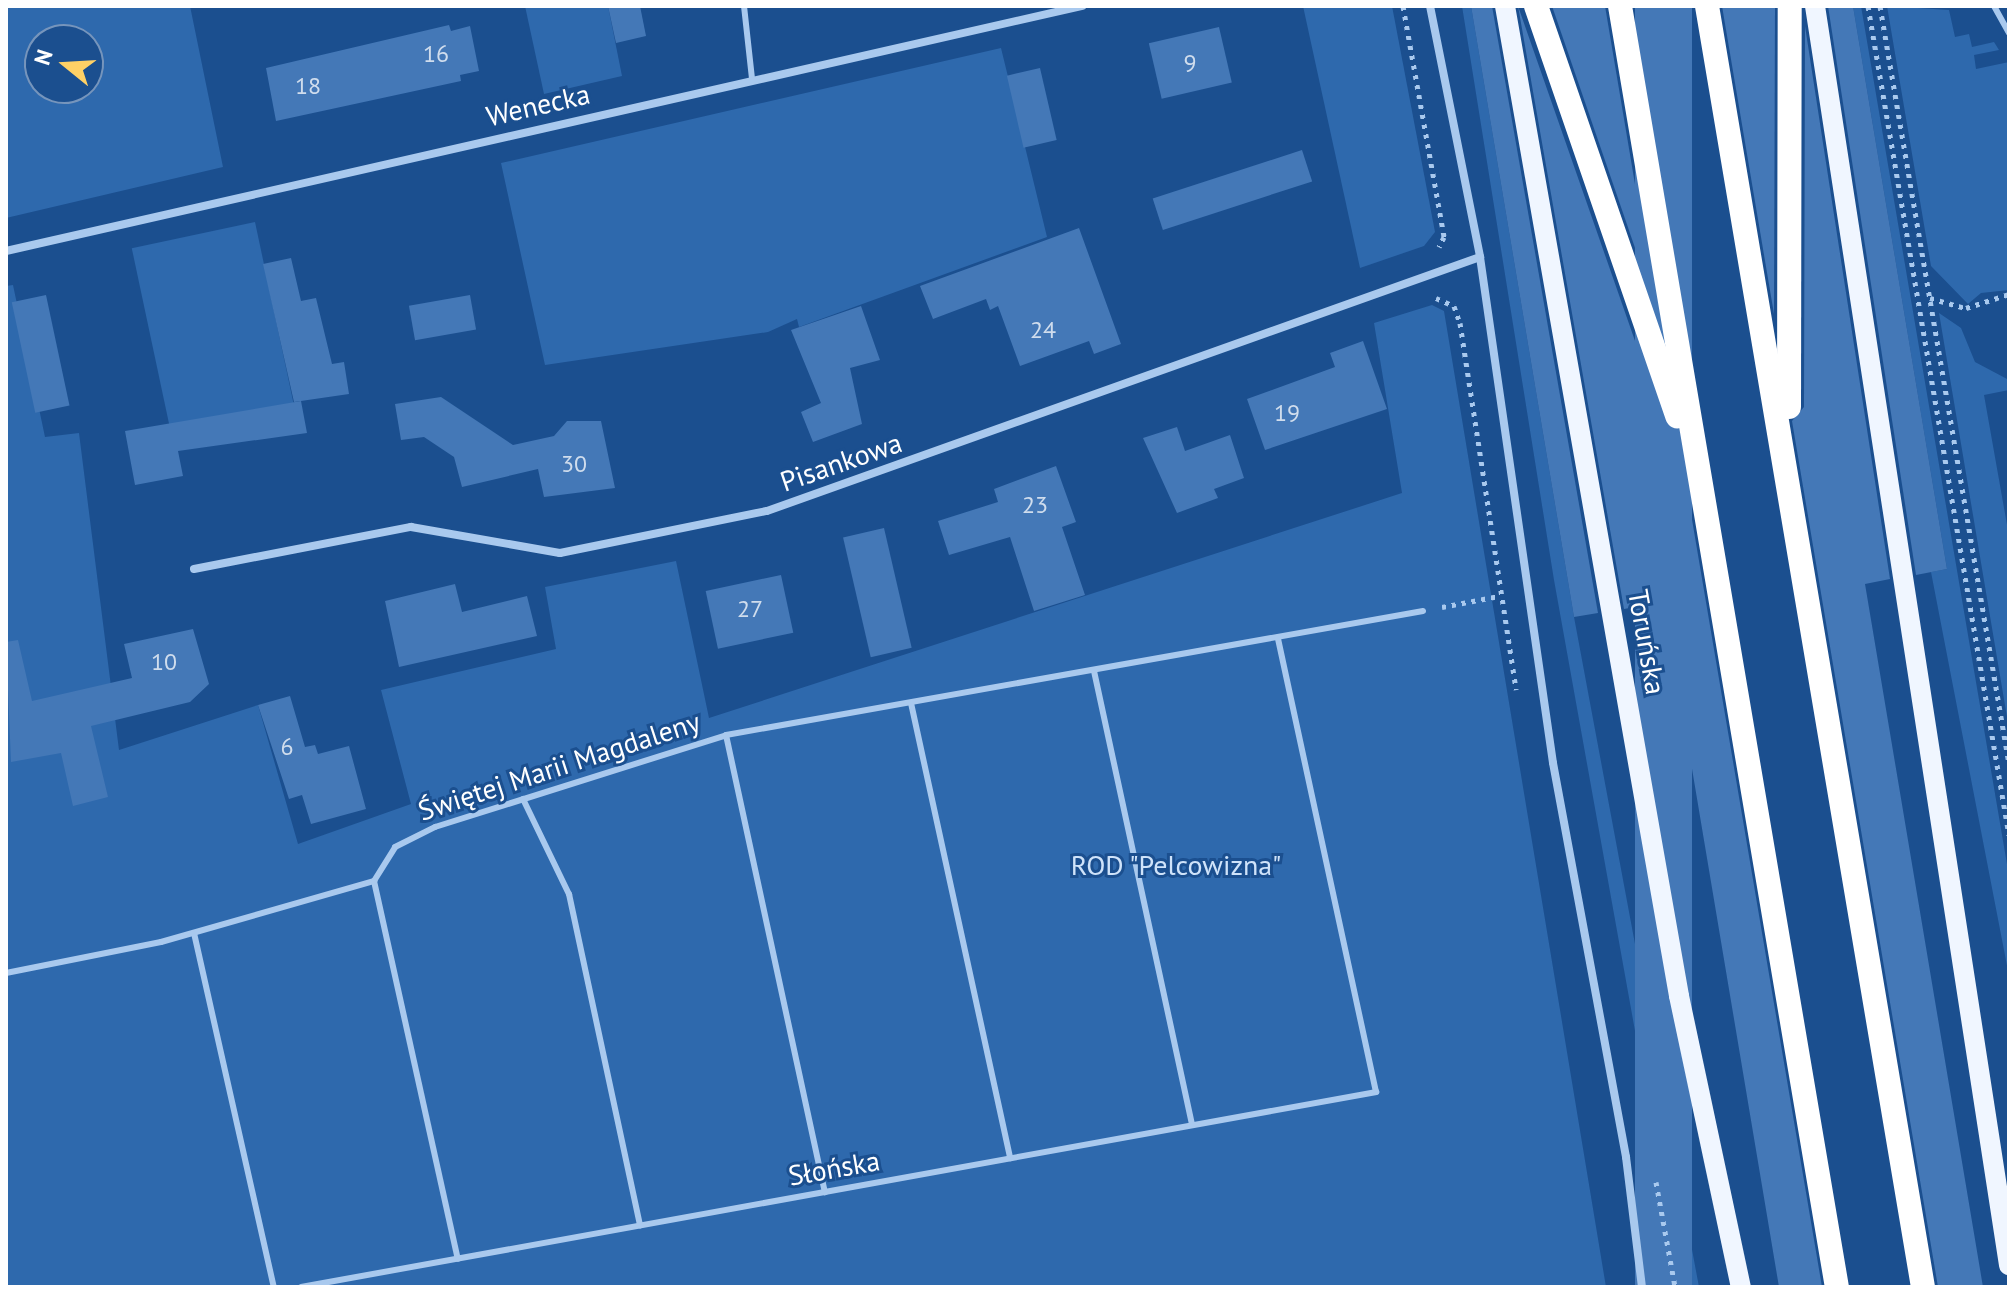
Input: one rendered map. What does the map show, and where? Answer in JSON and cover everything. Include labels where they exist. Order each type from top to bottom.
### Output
[{"type":"highway","points":[[1536,6],[1660,361],[1720,592]]},
{"type":"highway","points":[[1620,6],[1837,1287]]},
{"type":"highway","points":[[1707,6],[1923,1287]]},
{"type":"highway","points":[[1790,6],[1787,384],[1803,573]]},
{"type":"main road","name":"Toruńska","points":[[1505,6],[1679,996],[1741,1287]]},
{"type":"main road","points":[[1815,6],[2009,1265]]},
{"type":"street","name":"Wenecka","points":[[6,251],[752,78],[1082,6]]},
{"type":"street","points":[[1430,6],[1480,257],[1528,591],[1626,1157],[1642,1287]]},
{"type":"street","name":"Pisankowa","points":[[194,569],[411,527],[560,553],[767,511],[1480,257]]},
{"type":"lane","points":[[744,6],[752,78]]},
{"type":"lane","points":[[1994,6],[2009,33]]},
{"type":"lane","name":"Świętej Marii Magdaleny","points":[[374,881],[395,847],[413,837],[726,735],[1423,611]]},
{"type":"lane","name":"Słońska","points":[[301,1287],[1376,1092],[1278,637]]},
{"type":"lane","points":[[1094,671],[1192,1125]]},
{"type":"lane","points":[[911,703],[1010,1158]]},
{"type":"lane","points":[[726,735],[825,1192]]},
{"type":"lane","points":[[523,799],[569,894],[640,1225]]},
{"type":"lane","points":[[6,973],[194,933],[374,881],[458,1259]]},
{"type":"lane","points":[[194,933],[274,1287]]},
{"type":"path","points":[[1868,6],[2009,835]]},
{"type":"path","points":[[1880,6],[2009,764]]},
{"type":"path","points":[[1930,298],[1966,308],[2009,294]]},
{"type":"path","points":[[1454,605],[1528,591]]},
{"type":"green space","points":[[6,6],[190,6],[223,167],[6,218]]},
{"type":"green space","points":[[525,6],[608,6],[622,76],[544,94]]},
{"type":"green space","points":[[1303,6],[1392,6],[1435,232],[1424,246],[1360,268]]},
{"type":"green space","points":[[1462,6],[1471,6],[1574,617],[1699,1287],[1681,1287],[1554,580]]},
{"type":"green space","points":[[1853,6],[1861,6],[2009,876],[2009,976],[1931,572],[1947,569]]},
{"type":"green space","points":[[1887,6],[1949,10],[1955,37],[1969,34],[1972,47],[1994,42],[1999,50],[1974,55],[1976,69],[2009,62],[2009,290],[1981,293],[1968,304],[1931,266]]},
{"type":"green space","points":[[1001,48],[1047,237],[799,327],[797,319],[768,332],[545,365],[501,163]]},
{"type":"green space","points":[[255,222],[293,403],[170,429],[132,248]]},
{"type":"green space","name":"ROD \"Pelcowizna\"","points":[[13,285],[45,437],[79,433],[119,750],[258,705],[298,844],[411,804],[381,690],[556,649],[545,587],[676,561],[709,718],[1402,493],[1374,323],[1432,305],[1444,311],[1606,1287],[6,1287],[6,286]]},
{"type":"green space","points":[[1939,313],[1961,328],[1975,362],[2009,380],[2009,390],[1984,395],[2009,536],[2009,729]]},
{"type":"green space","points":[[1647,1171],[1669,1287],[1659,1287]]},
{"type":"building","points":[[608,6],[640,6],[646,36],[616,43]]},
{"type":"building","points":[[1471,6],[1492,6],[1598,613],[1574,617]]},
{"type":"building","points":[[1518,6],[1663,421],[1677,431],[1822,1287],[1779,1287],[1664,602],[1624,609]]},
{"type":"building","points":[[1552,6],[1605,6],[1656,309]]},
{"type":"building","points":[[1635,6],[1692,6],[1692,1287],[1635,1287]]},
{"type":"building","points":[[1722,6],[1775,6],[1774,314]]},
{"type":"building","points":[[1828,6],[1853,6],[1947,569],[1916,575]]},
{"type":"building","points":[[449,25],[451,31],[470,26],[479,71],[460,75],[461,81],[276,121],[266,68]]},
{"type":"building","points":[[1805,26],[1890,579],[1865,584],[1983,1287],[1938,1287],[1792,421],[1804,407]]},
{"type":"building","points":[[1219,27],[1232,83],[1162,99],[1149,43]]},
{"type":"building","points":[[1040,68],[1057,140],[1024,148],[1007,76]]},
{"type":"building","points":[[1302,150],[1312,181],[1163,230],[1153,199]]},
{"type":"building","points":[[1079,228],[1121,344],[1094,354],[1089,341],[1020,366],[998,306],[990,310],[986,299],[933,319],[920,286]]},
{"type":"building","points":[[291,258],[301,301],[316,298],[332,364],[344,362],[349,394],[294,402],[263,264]]},
{"type":"building","points":[[46,295],[69,406],[35,413],[12,302]]},
{"type":"building","points":[[470,295],[476,329],[415,340],[409,306]]},
{"type":"building","points":[[861,306],[880,360],[850,368],[862,424],[813,442],[801,412],[821,403],[791,330]]},
{"type":"building","points":[[1363,341],[1387,409],[1265,450],[1247,399],[1335,367],[1330,353]]},
{"type":"building","points":[[441,397],[513,445],[554,436],[567,421],[601,421],[615,488],[544,497],[538,469],[462,487],[454,457],[424,437],[401,440],[395,404]]},
{"type":"building","points":[[301,401],[307,433],[178,451],[183,476],[135,485],[125,431]]},
{"type":"building","points":[[1177,427],[1185,451],[1230,435],[1244,478],[1214,489],[1218,498],[1177,513],[1143,438]]},
{"type":"building","points":[[1056,466],[1076,522],[1062,527],[1085,595],[1034,611],[1010,537],[949,555],[938,521],[998,502],[994,489]]},
{"type":"building","points":[[884,528],[912,648],[871,657],[843,537]]},
{"type":"building","points":[[781,575],[793,633],[718,649],[706,591]]},
{"type":"building","points":[[455,584],[462,612],[527,596],[537,636],[399,667],[385,601]]},
{"type":"building","points":[[193,629],[209,684],[190,702],[91,726],[108,797],[73,806],[61,753],[11,762],[6,642],[18,640],[32,701],[132,678],[124,644]]},
{"type":"building","points":[[290,696],[305,747],[315,745],[318,754],[349,746],[366,809],[311,824],[302,795],[289,799],[258,705]]}]
